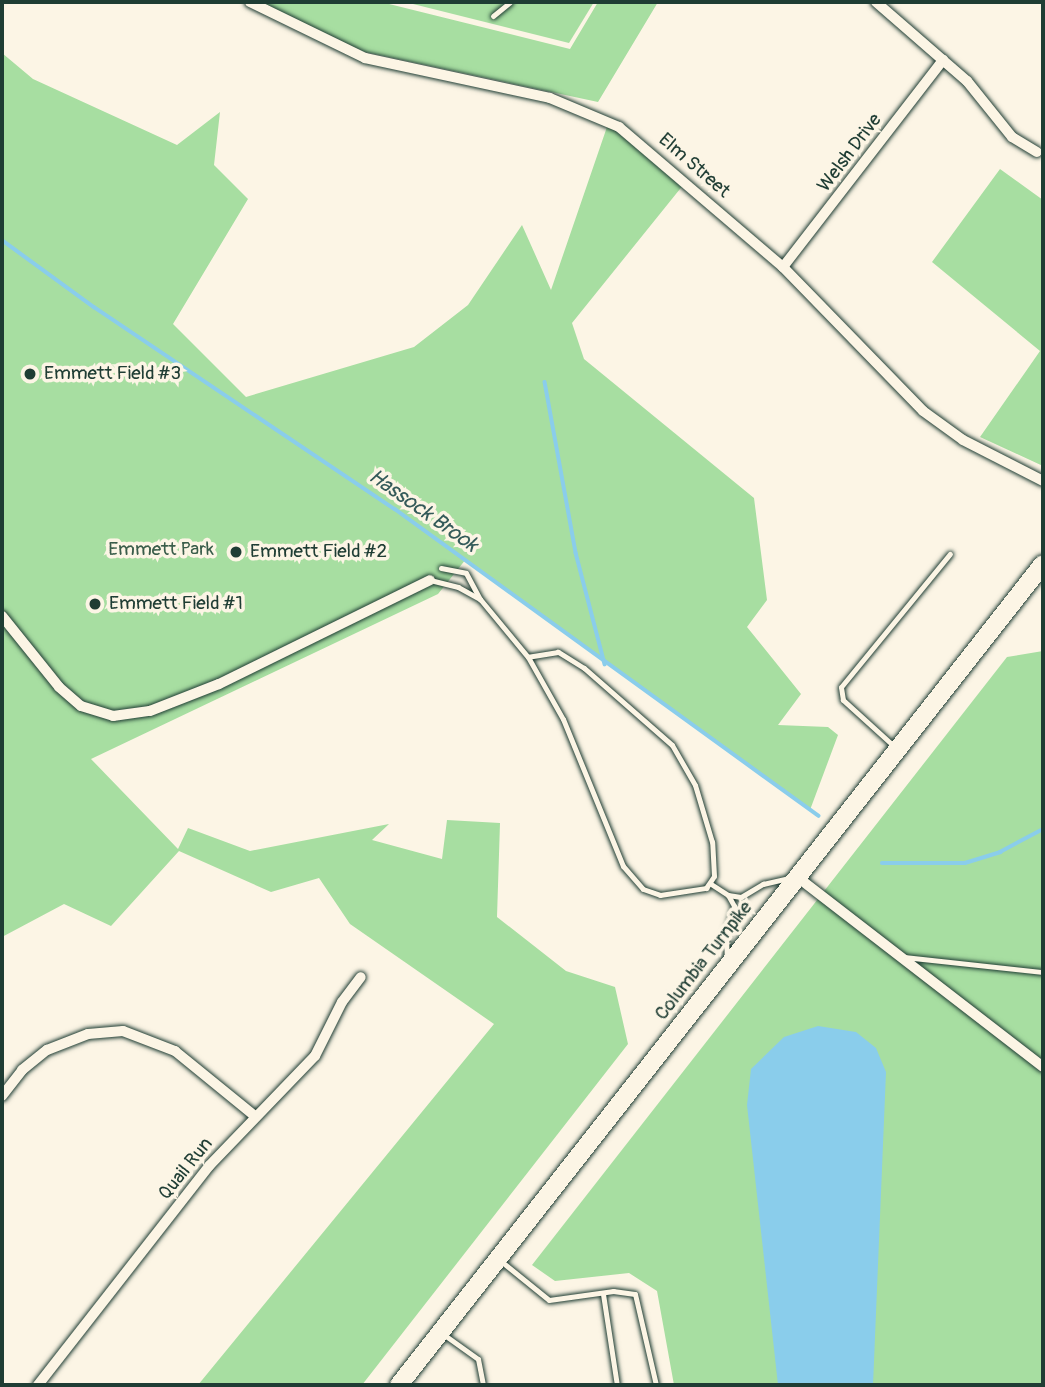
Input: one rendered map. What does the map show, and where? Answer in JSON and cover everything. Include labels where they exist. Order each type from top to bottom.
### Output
[{"type":"main road","name":"Columbia Turnpike","points":[[399,1385],[1043,564]]},
{"type":"street","name":"Elm Street","points":[[250,2],[365,58],[550,98],[598,115],[645,146],[783,267],[923,411],[963,440],[1043,481]]},
{"type":"street","points":[[876,2],[980,95],[1012,137],[1037,152]]},
{"type":"street","name":"Welsh Drive","points":[[783,267],[943,60]]},
{"type":"street","points":[[2,616],[60,687],[81,706],[113,716],[150,711],[219,684],[429,580]]},
{"type":"street","points":[[796,876],[1043,1067]]},
{"type":"street","name":"Quail Run","points":[[38,1385],[209,1166],[315,1056],[342,1002],[361,977]]},
{"type":"street","points":[[4,1089],[32,1060],[68,1040],[123,1031],[175,1051],[256,1117]]},
{"type":"lane","points":[[493,16],[510,2]]},
{"type":"lane","points":[[896,748],[843,700],[841,687],[950,554]]},
{"type":"lane","points":[[441,568],[466,573],[480,599],[528,657],[563,719],[624,866],[643,889],[660,895],[711,884],[728,895],[741,897],[763,884],[796,876]]},
{"type":"lane","points":[[429,580],[458,587],[480,599]]},
{"type":"lane","points":[[528,657],[558,652],[584,668],[672,745],[688,768],[702,804],[714,853],[711,884]]},
{"type":"lane","points":[[727,965],[726,935],[734,915],[728,895]]},
{"type":"lane","points":[[904,957],[1043,972]]},
{"type":"lane","points":[[498,1259],[549,1300],[603,1294],[635,1294],[656,1385]]},
{"type":"lane","points":[[603,1294],[617,1385]]},
{"type":"lane","points":[[440,1333],[478,1359],[483,1385]]},
{"type":"green space","points":[[249,2],[381,2],[570,49],[598,2],[658,2],[598,102],[328,44]]},
{"type":"green space","points":[[405,2],[594,2],[569,43]]},
{"type":"green space","name":"Emmett Park","points":[[2,53],[33,79],[177,145],[220,112],[214,165],[248,199],[173,324],[246,397],[414,347],[468,305],[522,225],[551,290],[608,124],[684,184],[572,323],[584,359],[754,498],[767,600],[747,627],[801,694],[778,725],[828,727],[838,735],[810,810],[466,559],[438,594],[91,759],[178,849],[188,828],[250,851],[389,824],[372,840],[442,859],[447,820],[500,823],[497,917],[566,971],[615,987],[628,1044],[362,1385],[198,1385],[494,1024],[350,924],[319,878],[271,892],[179,851],[111,926],[64,904],[2,937]]},
{"type":"green space","points":[[1000,169],[1043,200],[1043,466],[980,437],[1040,351],[932,262]]},
{"type":"green space","points":[[1043,651],[1043,1385],[674,1385],[657,1291],[629,1273],[555,1281],[532,1265],[1007,657]]},
{"type":"water","points":[[818,1026],[856,1032],[876,1048],[886,1072],[873,1385],[778,1385],[747,1105],[751,1069],[784,1037]]},
{"type":"waterway","name":"Hassock Brook","points":[[2,240],[94,307],[395,509],[819,816]]},
{"type":"waterway","points":[[545,382],[576,553],[605,664]]},
{"type":"waterway","name":"Hassock Brook","points":[[882,863],[965,863],[1000,852],[1043,829]]},
{"type":"place","name":"Emmett Field #3","points":[[30,374]]},
{"type":"place","name":"Emmett Field #2","points":[[236,552]]},
{"type":"place","name":"Emmett Field #1","points":[[95,604]]}]
